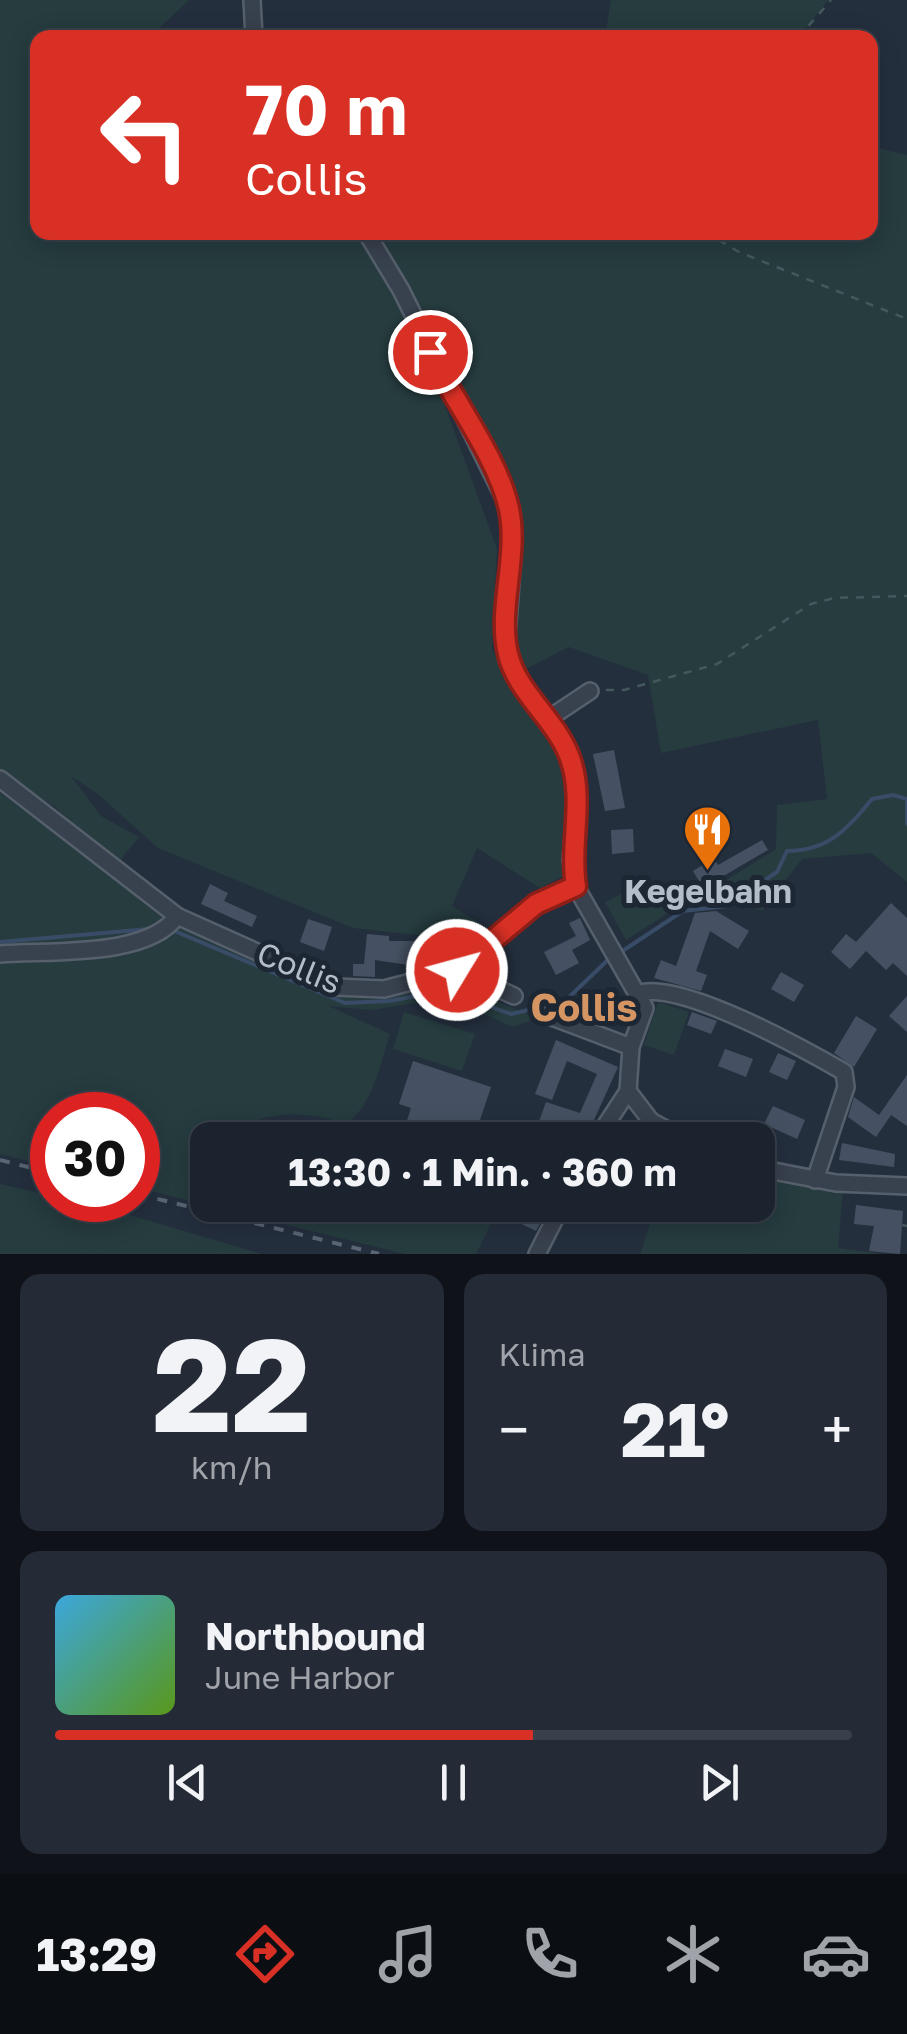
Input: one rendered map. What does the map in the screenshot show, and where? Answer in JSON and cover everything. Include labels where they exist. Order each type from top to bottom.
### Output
[{"type":"street","points":[[252,0],[254,30]]},
{"type":"street","points":[[371,240],[401,290],[509,508],[514,556],[506,649],[514,675],[548,719],[570,758],[578,791],[571,860],[576,886],[613,945],[645,1008],[631,1047],[628,1091],[608,1122]]},
{"type":"street","points":[[548,719],[590,691]]},
{"type":"street","name":"Collis","points":[[0,779],[125,877],[171,924],[335,987],[384,989],[457,970],[536,904],[576,886]]},
{"type":"street","points":[[0,954],[140,944],[171,924]]},
{"type":"street","points":[[457,970],[514,996]]},
{"type":"street","points":[[640,993],[660,990],[744,1021],[844,1072],[846,1086],[816,1180]]},
{"type":"street","points":[[549,1016],[631,1047]]},
{"type":"street","points":[[628,1091],[654,1122]]},
{"type":"street","points":[[775,1172],[816,1180],[907,1186]]},
{"type":"street","points":[[538,1254],[554,1222]]},
{"type":"path","points":[[805,30],[831,0]]},
{"type":"path","points":[[719,240],[739,252],[907,319]]},
{"type":"path","points":[[590,691],[624,690],[717,664],[811,604],[834,598],[907,596]]},
{"type":"green space","points":[[0,0],[189,0],[157,30],[30,30],[30,240],[360,240],[395,295],[436,381],[497,549],[492,649],[516,696],[564,763],[572,792],[567,874],[540,888],[477,848],[452,906],[482,924],[479,942],[353,928],[158,848],[98,794],[71,776],[101,816],[139,837],[118,863],[55,807],[0,772]]},
{"type":"green space","points":[[611,0],[828,0],[806,30],[606,30]]},
{"type":"green space","points":[[878,148],[907,155],[907,882],[871,853],[802,859],[762,911],[710,890],[776,849],[777,805],[827,799],[818,720],[661,753],[648,675],[569,647],[514,675],[509,508],[370,240],[878,240]]},
{"type":"green space","points":[[0,793],[95,861],[165,920],[128,941],[0,951]]},
{"type":"green space","points":[[636,887],[657,892],[670,912],[626,940],[605,902]]},
{"type":"green space","points":[[177,925],[334,994],[373,999],[454,984],[537,1018],[513,1027],[448,998],[371,1010],[329,1006],[390,1034],[363,1106],[348,1122],[284,1115],[254,1122],[190,1122],[190,1201],[160,1193],[160,1092],[30,1092],[30,1162],[0,1154],[0,957],[122,950],[165,936]]},
{"type":"green space","points":[[658,1002],[689,1012],[674,1055],[644,1045]]},
{"type":"green space","points":[[404,1012],[475,1034],[462,1071],[393,1049]]},
{"type":"green space","points":[[775,1180],[843,1190],[838,1248],[882,1254],[640,1254],[650,1222],[775,1222]]},
{"type":"green space","points":[[0,1184],[30,1191],[30,1222],[153,1222],[262,1254],[0,1254]]},
{"type":"green space","points":[[276,1222],[492,1222],[476,1254],[405,1254]]},
{"type":"building","points":[[614,750],[625,808],[605,811],[593,754]]},
{"type":"building","points":[[633,829],[634,852],[612,854],[611,830]]},
{"type":"building","points":[[762,840],[768,850],[703,888],[693,871],[714,858],[718,865]]},
{"type":"building","points":[[210,884],[228,893],[224,901],[257,916],[252,927],[201,904]]},
{"type":"building","points":[[891,903],[907,918],[907,976],[893,963],[886,970],[866,951],[850,969],[831,952],[846,934],[856,942]]},
{"type":"building","points":[[716,911],[749,931],[738,949],[710,931],[696,971],[707,975],[701,991],[654,978],[661,960],[676,966],[695,913]]},
{"type":"building","points":[[580,918],[590,940],[572,950],[579,963],[556,975],[544,952],[576,936],[569,923]]},
{"type":"building","points":[[308,919],[332,927],[324,951],[300,942]]},
{"type":"building","points":[[367,934],[389,936],[389,941],[440,941],[441,959],[416,961],[415,966],[375,960],[375,977],[353,976],[353,964],[364,964]]},
{"type":"building","points":[[781,972],[804,985],[794,1002],[771,989]]},
{"type":"building","points":[[907,996],[907,1032],[889,1016]]},
{"type":"building","points":[[692,1012],[717,1021],[711,1034],[687,1025]]},
{"type":"building","points":[[856,1016],[877,1029],[854,1067],[834,1053]]},
{"type":"building","points":[[556,1040],[618,1067],[593,1122],[539,1122],[546,1102],[580,1113],[597,1074],[567,1061],[552,1100],[535,1094]]},
{"type":"building","points":[[725,1049],[753,1059],[746,1077],[718,1066]]},
{"type":"building","points":[[778,1053],[796,1061],[787,1080],[769,1072]]},
{"type":"building","points":[[413,1061],[491,1087],[479,1122],[407,1122],[411,1108],[399,1104]]},
{"type":"building","points":[[907,1075],[907,1126],[891,1115],[876,1137],[848,1117],[854,1097],[879,1115]]},
{"type":"building","points":[[773,1106],[805,1120],[797,1139],[775,1129],[775,1122],[765,1122]]},
{"type":"building","points":[[842,1143],[895,1154],[894,1167],[839,1160]]},
{"type":"building","points":[[856,1205],[903,1211],[900,1254],[869,1251],[874,1226],[854,1224]]},
{"type":"building","points":[[517,1222],[541,1222],[536,1231]]},
{"type":"waterway","points":[[621,952],[683,911],[727,906],[777,872],[787,851],[814,847],[836,836],[872,799],[893,795],[907,799]]},
{"type":"waterway","points":[[907,800],[907,824]]},
{"type":"waterway","points":[[0,942],[149,929]]},
{"type":"waterway","points":[[172,930],[345,1003],[389,1001],[444,991],[511,1014],[564,1002],[612,956]]},
{"type":"railway","points":[[0,1160],[30,1168]]},
{"type":"railway","points":[[160,1199],[379,1254]]},
{"type":"place","name":"Kegelbahn","points":[[708,872]]},
{"type":"district","name":"Collis","points":[[584,1008]]},
{"type":"route","points":[[430,352],[509,508],[514,556],[506,649],[514,675],[554,727],[570,758],[578,791],[571,860],[576,886],[536,904],[457,970]]}]
